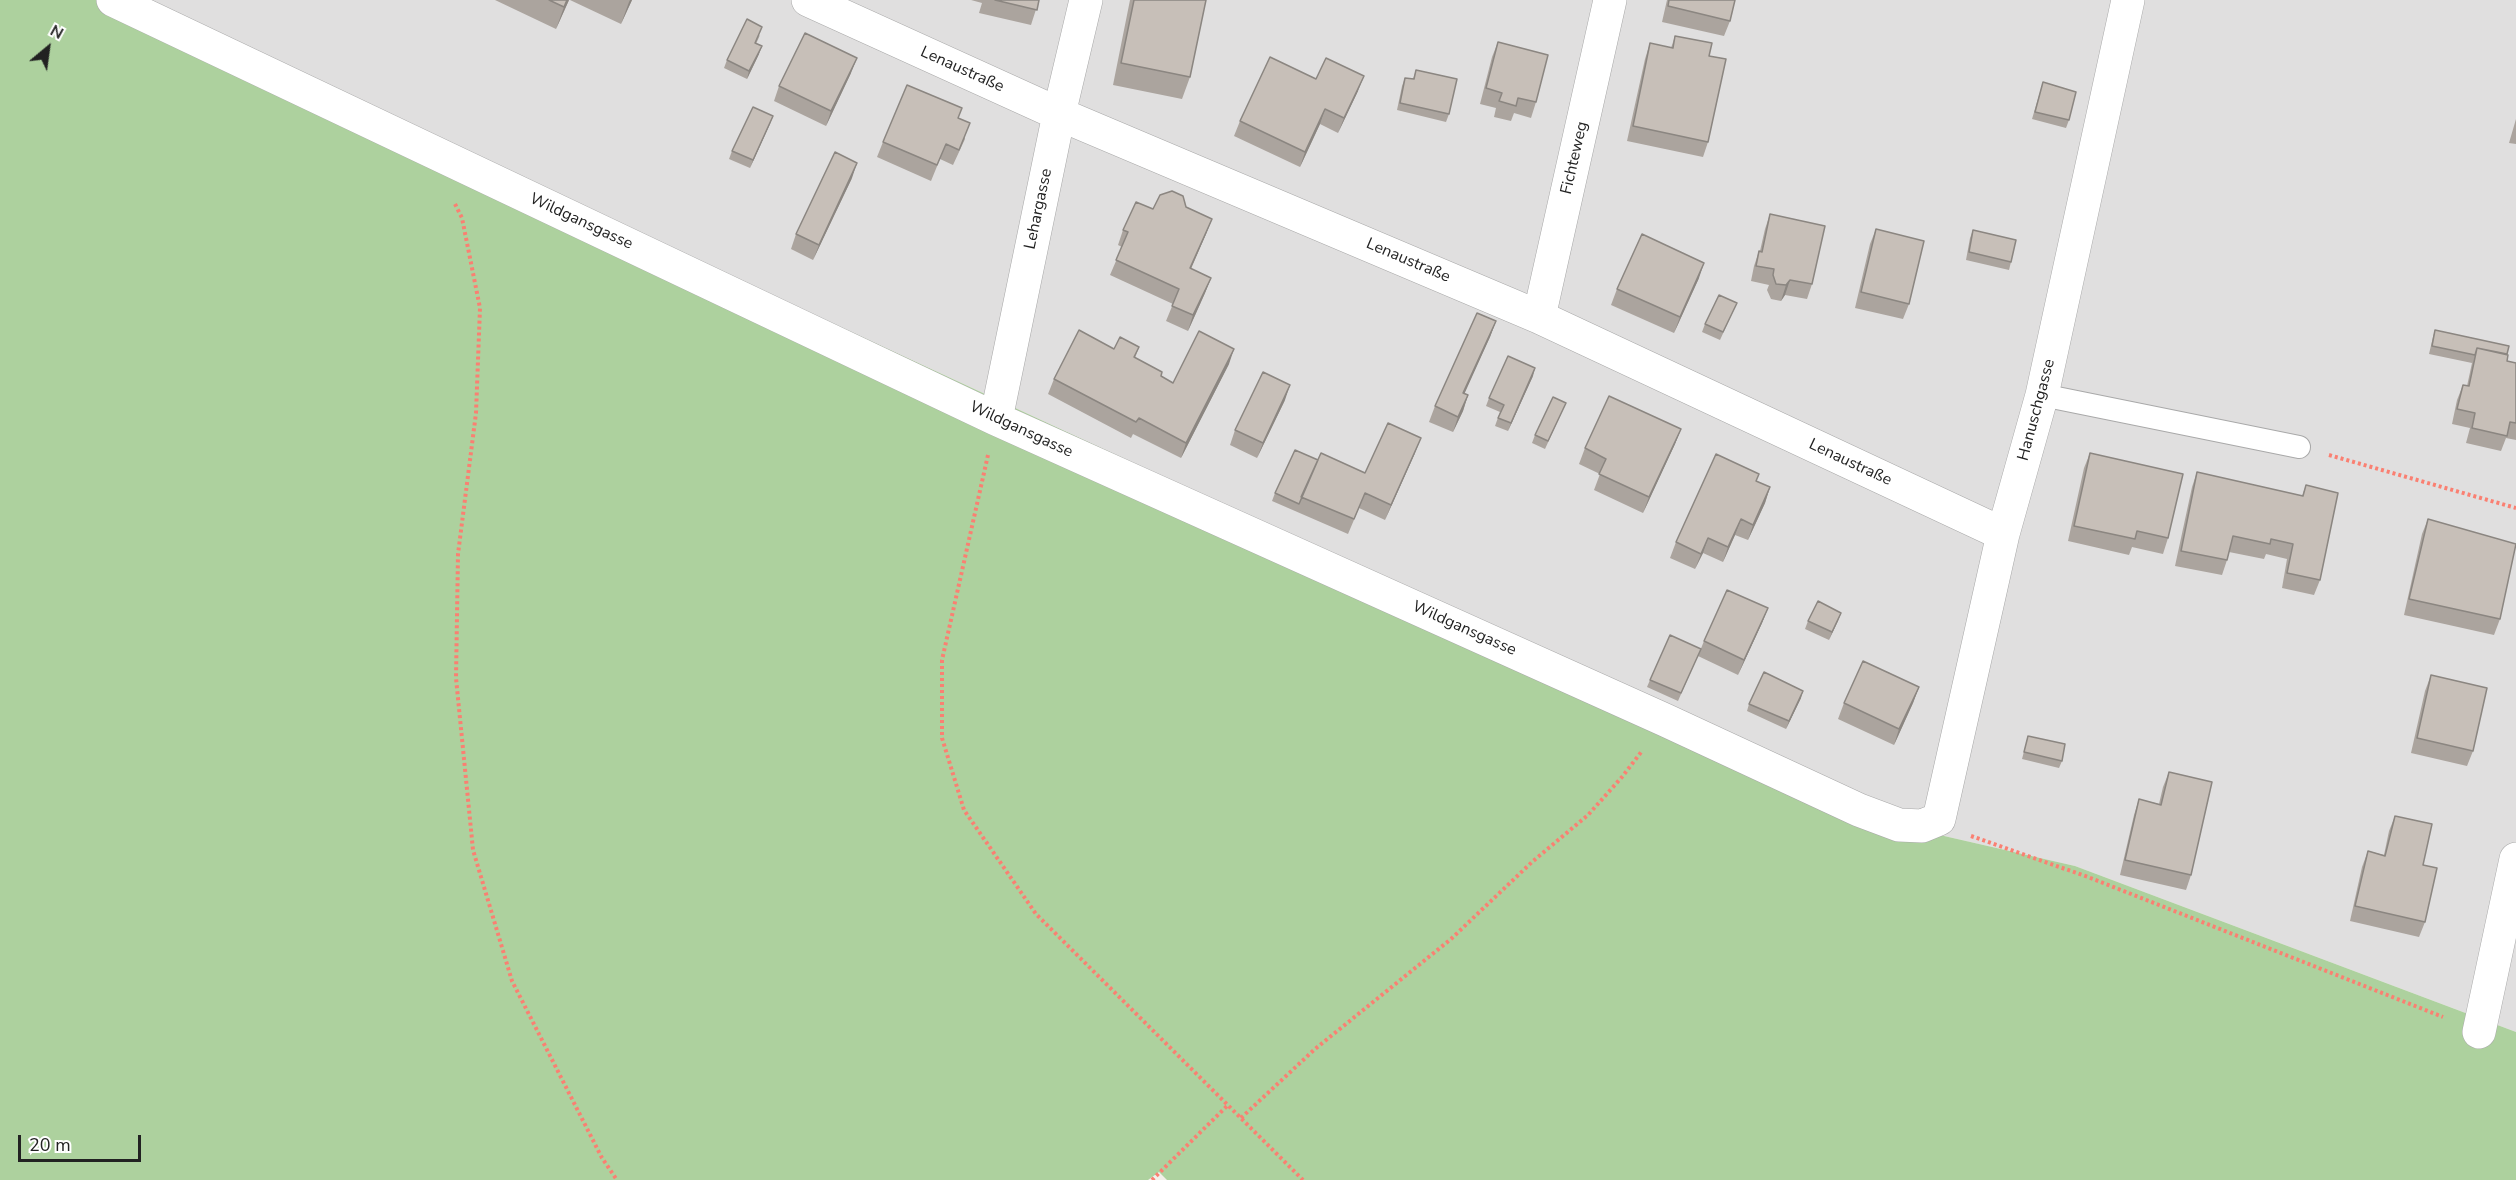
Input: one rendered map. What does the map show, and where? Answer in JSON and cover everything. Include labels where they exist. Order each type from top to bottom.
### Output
[{"type":"street","name":"Wildgansgasse","points":[[113,0],[996,419],[1665,720],[1859,810],[1899,825],[1922,825],[1939,819]]},
{"type":"street","name":"Lenaustraße","points":[[808,0],[1059,114],[1539,317],[2003,534]]},
{"type":"street","name":"Lehargasse","points":[[996,419],[1059,114],[1086,0]]},
{"type":"street","name":"Fichteweg","points":[[1539,317],[1610,0]]},
{"type":"street","name":"Hanuschgasse","points":[[1939,819],[2003,534],[2042,395],[2128,0]]},
{"type":"street","points":[[2479,1032],[2516,859]]},
{"type":"lane","points":[[2042,395],[2300,447]]},
{"type":"path","points":[[428,149],[462,218],[480,308],[476,413],[458,554],[456,678],[473,850],[512,981],[602,1158],[617,1180]]},
{"type":"path","points":[[996,419],[942,660],[942,738],[964,810],[1036,914],[1303,1180]]},
{"type":"path","points":[[2300,447],[2516,508]]},
{"type":"path","points":[[1241,1118],[1315,1049],[1451,939],[1532,862],[1588,815],[1622,777],[1665,720]]},
{"type":"path","points":[[1939,819],[1975,838],[2088,877],[2479,1032]]},
{"type":"path","points":[[1152,1180],[1228,1105]]},
{"type":"shaded area","points":[[136,0],[2516,0],[2516,1032],[2075,866],[1931,833]]},
{"type":"green space","points":[[0,0],[136,0],[1931,833],[2075,866],[2516,1032],[2516,1180],[1167,1180],[1159,1172],[1148,1180],[0,1180]]},
{"type":"building","points":[[549,0],[567,0],[564,7]]},
{"type":"building","points":[[995,0],[1039,0],[1037,10]]},
{"type":"building","points":[[1134,0],[1206,0],[1190,77],[1121,63]]},
{"type":"building","points":[[1669,0],[1735,0],[1730,21],[1668,6]]},
{"type":"building","points":[[747,19],[762,27],[755,43],[762,46],[749,71],[727,60]]},
{"type":"building","points":[[805,33],[857,58],[831,111],[779,86]]},
{"type":"building","points":[[1675,36],[1712,43],[1709,56],[1726,59],[1708,142],[1633,126],[1650,43],[1673,48]]},
{"type":"building","points":[[1498,42],[1548,55],[1536,102],[1518,98],[1516,106],[1499,101],[1502,93],[1486,88]]},
{"type":"building","points":[[1270,57],[1316,79],[1326,58],[1364,76],[1344,118],[1325,109],[1305,152],[1240,121]]},
{"type":"building","points":[[1416,70],[1457,79],[1449,114],[1400,103],[1405,78],[1414,79]]},
{"type":"building","points":[[2043,82],[2076,92],[2069,120],[2035,112]]},
{"type":"building","points":[[907,85],[962,108],[958,118],[970,123],[959,150],[946,144],[937,165],[883,142]]},
{"type":"building","points":[[753,107],[773,116],[753,160],[732,151]]},
{"type":"building","points":[[835,152],[857,163],[819,245],[796,234]]},
{"type":"building","points":[[1172,191],[1183,196],[1186,207],[1212,219],[1190,268],[1211,278],[1193,315],[1172,306],[1179,289],[1116,260],[1128,232],[1123,230],[1136,202],[1153,209],[1160,195]]},
{"type":"building","points":[[1770,214],[1825,226],[1812,284],[1790,280],[1786,285],[1776,284],[1774,269],[1756,266],[1759,251],[1762,252]]},
{"type":"building","points":[[1876,229],[1924,241],[1909,304],[1861,292]]},
{"type":"building","points":[[1973,230],[2016,240],[2011,262],[1969,252]]},
{"type":"building","points":[[1642,234],[1704,263],[1680,317],[1617,289]]},
{"type":"building","points":[[1719,295],[1737,303],[1723,332],[1705,324]]},
{"type":"building","points":[[1477,313],[1496,321],[1463,393],[1468,395],[1458,417],[1435,406]]},
{"type":"building","points":[[1079,330],[1114,349],[1120,337],[1139,347],[1134,357],[1162,372],[1161,376],[1173,383],[1199,331],[1234,349],[1186,443],[1139,418],[1136,422],[1054,379]]},
{"type":"building","points":[[2435,330],[2509,346],[2507,354],[2477,348],[2475,355],[2432,346]]},
{"type":"building","points":[[2477,348],[2508,355],[2507,361],[2516,363],[2516,423],[2510,422],[2507,436],[2472,428],[2475,413],[2457,409],[2463,385],[2469,386]]},
{"type":"building","points":[[1508,356],[1535,368],[1511,423],[1498,418],[1504,405],[1489,398]]},
{"type":"building","points":[[1263,372],[1290,385],[1263,443],[1235,430]]},
{"type":"building","points":[[1609,396],[1681,429],[1649,497],[1599,474],[1606,459],[1585,448]]},
{"type":"building","points":[[1553,397],[1566,403],[1548,441],[1535,435]]},
{"type":"building","points":[[1388,423],[1421,438],[1391,505],[1365,493],[1354,519],[1301,497],[1321,453],[1365,473]]},
{"type":"building","points":[[1295,450],[1318,460],[1299,504],[1275,493]]},
{"type":"building","points":[[2090,453],[2183,474],[2168,538],[2137,531],[2135,539],[2074,526]]},
{"type":"building","points":[[1716,454],[1759,474],[1756,481],[1770,487],[1753,525],[1741,519],[1728,547],[1708,538],[1701,554],[1676,542]]},
{"type":"building","points":[[2197,472],[2303,496],[2306,485],[2338,493],[2320,580],[2287,573],[2293,544],[2271,539],[2270,544],[2233,536],[2227,560],[2181,551]]},
{"type":"building","points":[[2428,519],[2516,544],[2500,619],[2409,599]]},
{"type":"building","points":[[1727,590],[1768,608],[1744,660],[1704,641]]},
{"type":"building","points":[[1818,601],[1841,613],[1832,632],[1808,621]]},
{"type":"building","points":[[1670,635],[1701,649],[1681,693],[1650,680]]},
{"type":"building","points":[[1863,661],[1919,687],[1899,729],[1844,703]]},
{"type":"building","points":[[1764,672],[1803,691],[1789,721],[1749,704]]},
{"type":"building","points":[[2431,675],[2487,688],[2473,751],[2417,738]]},
{"type":"building","points":[[2028,736],[2065,744],[2062,761],[2024,752]]},
{"type":"building","points":[[2169,772],[2212,782],[2191,875],[2125,860],[2139,799],[2161,805]]},
{"type":"building","points":[[2395,816],[2432,824],[2423,865],[2437,868],[2425,922],[2355,906],[2368,851],[2385,856]]}]
